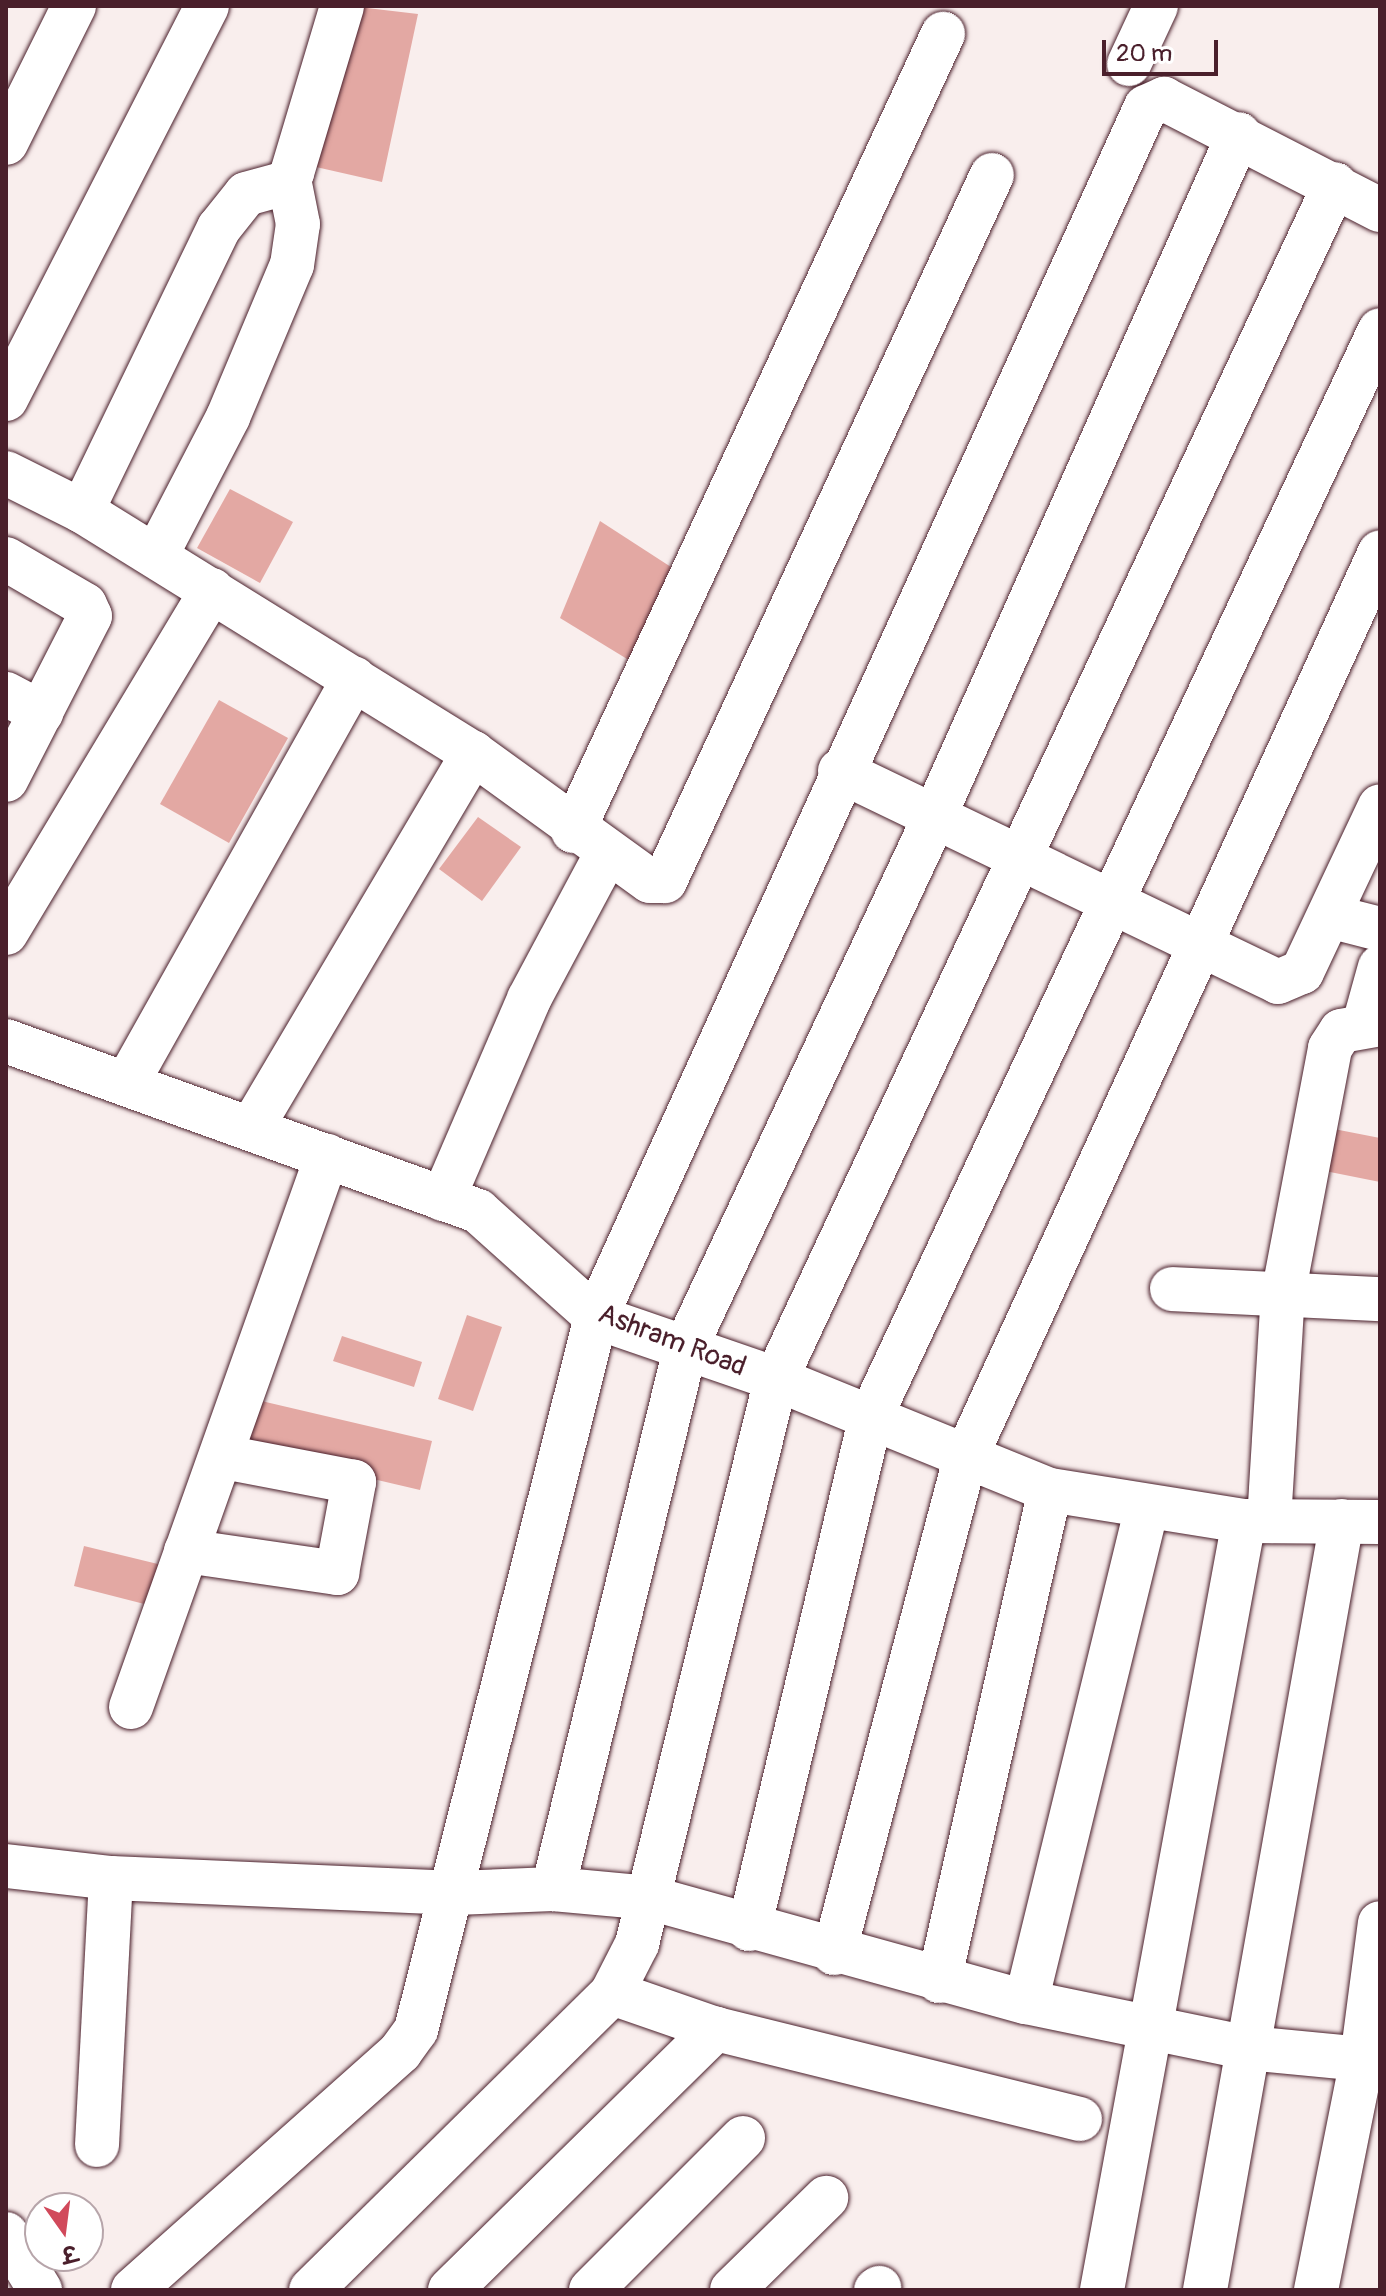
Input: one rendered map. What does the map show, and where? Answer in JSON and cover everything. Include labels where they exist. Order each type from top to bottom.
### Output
[{"type":"street","points":[[6,143],[74,6]]},
{"type":"street","points":[[6,399],[207,6]]},
{"type":"street","points":[[156,556],[228,417],[292,265],[298,224],[289,179],[342,6]]},
{"type":"street","points":[[1129,64],[1156,6]]},
{"type":"street","points":[[443,1199],[529,999],[590,842],[943,34]]},
{"type":"street","points":[[133,2290],[400,2052],[429,2001],[596,1317],[840,771],[1146,107],[1164,99],[1239,134],[1380,210]]},
{"type":"street","points":[[553,1889],[685,1349],[934,815],[1239,134]]},
{"type":"street","points":[[6,473],[82,511],[354,678],[473,753],[590,842],[657,883],[676,869],[992,175]]},
{"type":"street","points":[[82,511],[219,228],[246,194],[289,179]]},
{"type":"street","points":[[311,2290],[612,1993],[650,1898],[776,1379],[1335,184]]},
{"type":"street","points":[[749,1929],[871,1416],[1380,330]]},
{"type":"street","points":[[834,1953],[965,1459],[1380,552]]},
{"type":"street","points":[[6,559],[85,605],[90,616],[24,703],[6,780]]},
{"type":"street","points":[[6,933],[212,590]]},
{"type":"street","points":[[127,1083],[354,678]]},
{"type":"street","points":[[251,1129],[473,753]]},
{"type":"street","points":[[840,771],[1020,853],[1202,944],[1289,982],[1302,972],[1380,806]]},
{"type":"street","points":[[1329,916],[1380,929]]},
{"type":"street","points":[[1102,2290],[1147,2022],[1257,1521],[1283,1295],[1330,1048],[1341,1031],[1373,1023],[1380,967]]},
{"type":"street","name":"Ashram Road","points":[[9,1052],[127,1083],[478,1211],[596,1317],[776,1379],[871,1416],[965,1459],[1050,1490],[1146,1511],[1257,1521],[1361,1521]]},
{"type":"street","points":[[131,1707],[186,1551],[224,1457],[327,1156]]},
{"type":"street","points":[[1172,1289],[1380,1299]]},
{"type":"street","points":[[186,1551],[337,1573],[354,1482],[224,1457]]},
{"type":"street","points":[[939,1981],[1050,1490]]},
{"type":"street","points":[[1026,2002],[1146,1511]]},
{"type":"street","points":[[1205,2290],[1248,2048],[1361,1521]]},
{"type":"street","points":[[6,1866],[111,1878],[456,1893],[553,1889],[650,1898],[834,1953],[1026,2002],[1147,2022],[1248,2048],[1362,2059]]},
{"type":"street","points":[[97,2145],[111,1878]]},
{"type":"street","points":[[1316,2290],[1362,2059],[1377,1971],[1380,1923]]},
{"type":"street","points":[[612,1993],[716,2029],[1080,2119]]},
{"type":"street","points":[[450,2290],[716,2029]]},
{"type":"street","points":[[591,2290],[743,2138]]},
{"type":"street","points":[[732,2290],[826,2198]]},
{"type":"street","points":[[6,2234],[40,2290]]},
{"type":"building","points":[[350,6],[418,14],[382,182],[316,167]]},
{"type":"building","points":[[230,489],[293,522],[260,583],[197,548]]},
{"type":"building","points":[[600,521],[671,567],[632,662],[560,618]]},
{"type":"building","points":[[219,700],[288,738],[229,843],[160,804]]},
{"type":"building","points":[[478,817],[521,847],[482,901],[439,869]]},
{"type":"building","points":[[1334,1129],[1380,1138],[1380,1182],[1325,1171]]},
{"type":"building","points":[[467,1315],[502,1327],[473,1411],[438,1399]]},
{"type":"building","points":[[342,1336],[422,1362],[414,1387],[333,1361]]},
{"type":"building","points":[[249,1398],[432,1441],[420,1490],[237,1447]]},
{"type":"building","points":[[84,1546],[166,1566],[156,1607],[74,1586]]}]
